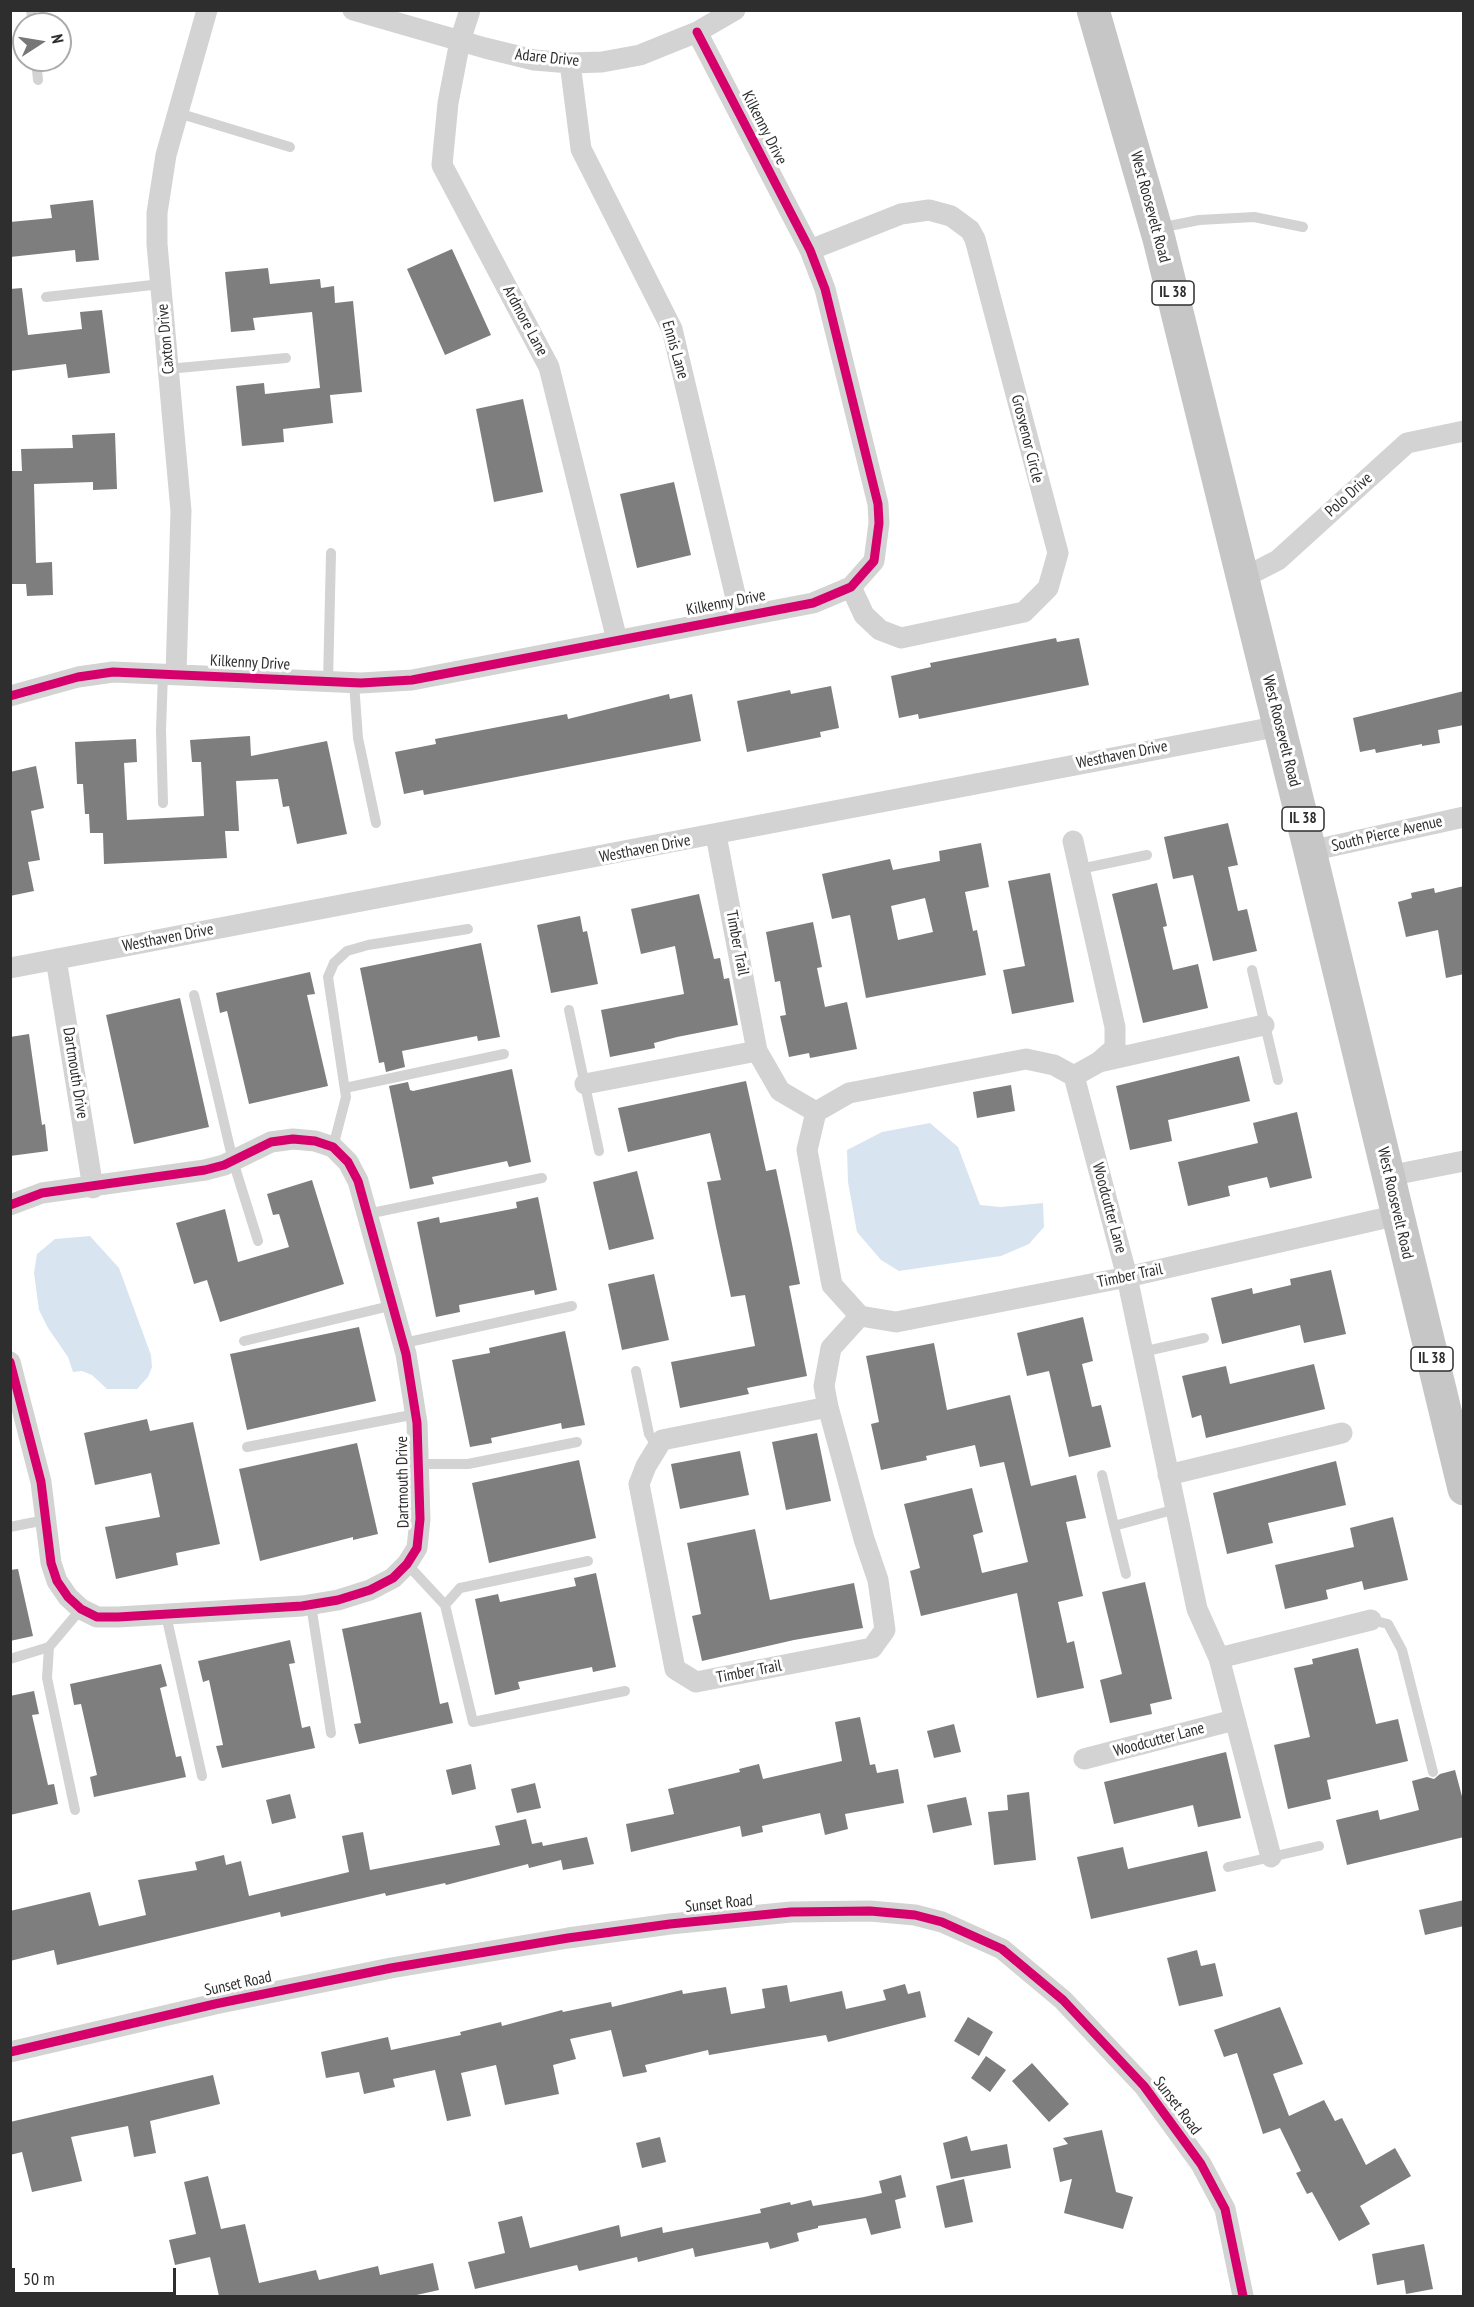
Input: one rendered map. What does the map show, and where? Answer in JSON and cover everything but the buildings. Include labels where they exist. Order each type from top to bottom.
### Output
[{"type":"main road","name":"West Roosevelt Road","points":[[1093,10],[1156,228],[1311,851],[1464,1489]]},
{"type":"street","name":"Caxton Drive","points":[[169,674],[182,511],[157,244],[159,195],[178,113],[207,10]]},
{"type":"street","name":"Adare Drive","points":[[353,10],[534,60],[570,63],[602,62],[640,55],[697,32],[735,10]]},
{"type":"street","name":"Ardmore Lane","points":[[470,10],[460,41],[448,103],[442,165],[549,367],[617,640]]},
{"type":"street","name":"Kilkenny Drive","points":[[10,696],[78,677],[113,672],[354,683],[412,680],[740,615],[813,603],[851,587],[874,561],[879,523],[878,504],[825,289],[810,250],[697,32]]},
{"type":"street","name":"Ennis Lane","points":[[570,63],[581,149],[672,329],[740,615]]},
{"type":"street","name":"Grosvenor Circle","points":[[810,250],[902,214],[929,210],[951,216],[970,230],[975,239],[1058,554],[1048,588],[1024,612],[901,638],[880,630],[864,615],[851,587]]},
{"type":"street","name":"Polo Drive","points":[[1243,578],[1278,560],[1407,443],[1464,431]]},
{"type":"street","name":"Westhaven Drive","points":[[10,968],[1280,726]]},
{"type":"street","name":"South Pierce Avenue","points":[[1311,851],[1464,816]]},
{"type":"street","name":"Timber Trail","points":[[717,835],[757,1051],[780,1091],[816,1112]]},
{"type":"street","points":[[860,1316],[832,1285],[807,1150],[816,1112],[849,1094],[1026,1059],[1054,1065],[1074,1076],[1099,1062],[1115,1048],[1115,1028],[1073,841]]},
{"type":"street","name":"Dartmouth Drive","points":[[57,959],[93,1188]]},
{"type":"street","points":[[1099,1062],[1264,1025]]},
{"type":"street","points":[[585,1084],[757,1051]]},
{"type":"street","name":"Woodcutter Lane","points":[[1074,1076],[1127,1278],[1197,1609],[1219,1658],[1270,1857]]},
{"type":"street","points":[[10,1205],[42,1193],[93,1188],[205,1170],[233,1161],[271,1142],[293,1139],[315,1141],[333,1147]]},
{"type":"street","name":"Dartmouth Drive","points":[[81,1610],[98,1617],[166,1615],[311,1605],[370,1590],[393,1578],[407,1564],[417,1548],[420,1519],[416,1414],[404,1343],[358,1181],[348,1162],[333,1147]]},
{"type":"street","points":[[1389,1176],[1464,1161]]},
{"type":"street","name":"Timber Trail","points":[[657,1447],[639,1484],[675,1669],[696,1682],[872,1648],[885,1630],[878,1580],[864,1539],[824,1386],[831,1348],[860,1316],[896,1322],[1127,1278],[1398,1215]]},
{"type":"street","points":[[10,1362],[16,1399],[41,1482],[51,1563],[57,1581],[81,1610]]},
{"type":"street","points":[[657,1447],[662,1440],[828,1407]]},
{"type":"street","points":[[1168,1475],[1342,1433]]},
{"type":"street","points":[[1219,1658],[1371,1620]]},
{"type":"street","name":"Woodcutter Lane","points":[[1084,1759],[1234,1720]]},
{"type":"street","name":"Sunset Road","points":[[10,2052],[215,2004],[391,1968],[568,1938],[690,1921],[791,1912],[870,1911],[915,1915],[942,1922],[1002,1949],[1063,2000],[1144,2086],[1201,2164],[1224,2209],[1243,2296]]},
{"type":"lane","points":[[37,72],[38,81]]},
{"type":"lane","points":[[178,113],[290,147]]},
{"type":"lane","points":[[1156,228],[1199,220],[1254,217],[1302,227]]},
{"type":"lane","points":[[46,297],[161,284]]},
{"type":"lane","points":[[168,369],[286,358]]},
{"type":"lane","points":[[328,682],[331,553]]},
{"type":"lane","points":[[163,802],[169,674]]},
{"type":"lane","points":[[354,683],[358,738],[376,823]]},
{"type":"lane","points":[[1080,869],[1147,855]]},
{"type":"lane","points":[[333,1147],[346,1097],[328,977],[334,963],[347,951],[368,945],[468,929]]},
{"type":"lane","points":[[1252,970],[1278,1080]]},
{"type":"lane","points":[[194,995],[233,1161],[258,1241]]},
{"type":"lane","points":[[569,1010],[598,1151]]},
{"type":"lane","points":[[345,1088],[504,1054]]},
{"type":"lane","points":[[367,1214],[542,1178]]},
{"type":"lane","points":[[244,1341],[394,1305]]},
{"type":"lane","points":[[404,1343],[572,1306]]},
{"type":"lane","points":[[1142,1352],[1204,1338]]},
{"type":"lane","points":[[636,1371],[649,1434],[657,1447]]},
{"type":"lane","points":[[247,1448],[416,1414]]},
{"type":"lane","points":[[418,1464],[468,1464],[577,1442]]},
{"type":"lane","points":[[1102,1475],[1126,1574]]},
{"type":"lane","points":[[1114,1526],[1176,1509]]},
{"type":"lane","points":[[10,1527],[45,1520]]},
{"type":"lane","points":[[445,1605],[460,1588],[588,1561]]},
{"type":"lane","points":[[407,1564],[445,1605],[473,1722],[625,1692]]},
{"type":"lane","points":[[311,1605],[331,1733]]},
{"type":"lane","points":[[10,1659],[49,1647],[81,1610]]},
{"type":"lane","points":[[166,1615],[202,1776]]},
{"type":"lane","points":[[1371,1620],[1388,1624],[1402,1650],[1433,1772]]},
{"type":"lane","points":[[49,1647],[47,1678],[75,1810]]},
{"type":"lane","points":[[1228,1867],[1319,1846]]},
{"type":"shaded area","points":[[930,1123],[958,1147],[980,1205],[1001,1207],[1043,1203],[1044,1227],[1029,1244],[1001,1256],[899,1271],[881,1260],[857,1232],[848,1182],[847,1150],[882,1132]]},
{"type":"shaded area","points":[[90,1236],[119,1268],[151,1355],[152,1367],[148,1377],[137,1389],[107,1389],[92,1375],[82,1371],[73,1372],[68,1357],[39,1310],[34,1273],[37,1254],[55,1239]]},
{"type":"cycle path","points":[[10,696],[78,677],[113,672],[361,683],[412,680],[813,603],[851,587],[874,561],[879,523],[878,504],[825,289],[810,250],[697,32]]},
{"type":"cycle path","points":[[10,1205],[42,1193],[205,1170],[224,1165],[271,1142],[293,1139],[315,1141],[333,1147],[348,1162],[358,1181],[406,1354],[417,1423],[420,1519],[417,1548],[407,1564],[393,1578],[370,1590],[338,1600],[302,1606],[97,1617],[81,1609],[68,1597],[57,1581],[51,1563],[41,1482],[10,1362]]},
{"type":"cycle path","points":[[10,2052],[215,2004],[391,1968],[568,1938],[670,1924],[791,1912],[870,1911],[915,1915],[942,1922],[1002,1949],[1063,2000],[1144,2086],[1201,2164],[1225,2209],[1243,2296]]}]
